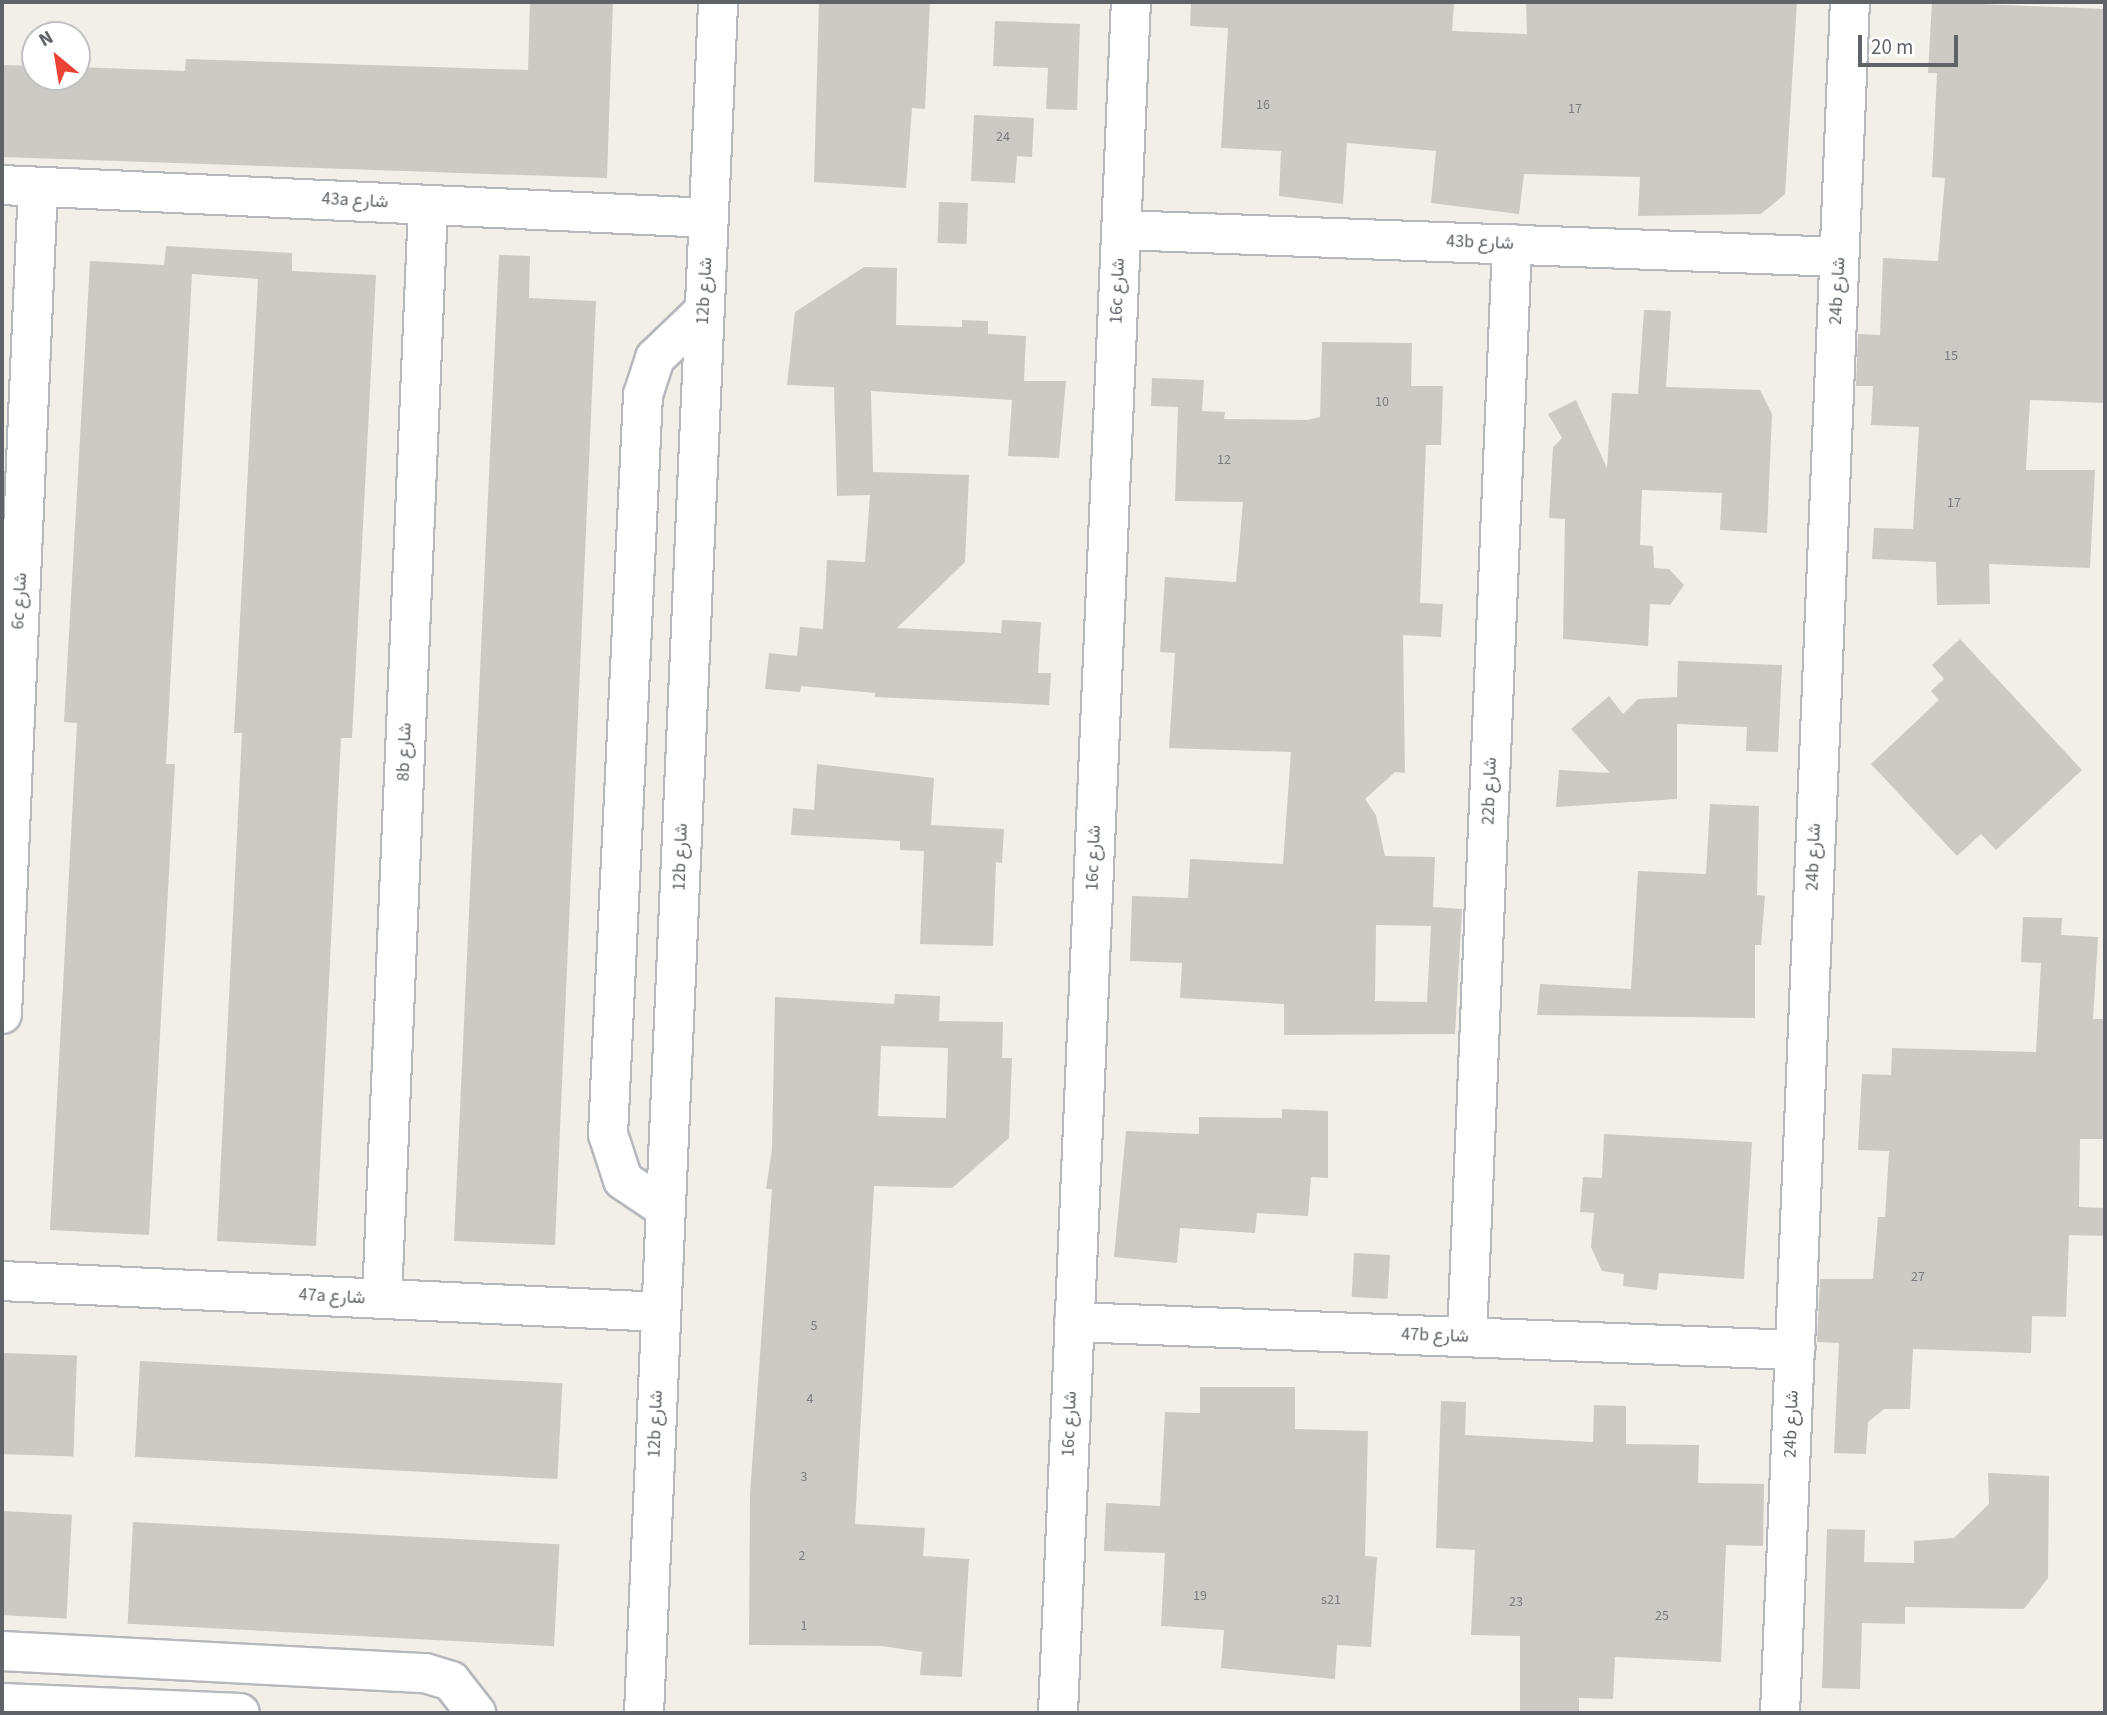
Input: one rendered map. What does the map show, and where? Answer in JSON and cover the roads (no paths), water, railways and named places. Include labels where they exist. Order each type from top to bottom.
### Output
[{"type":"street","name":"12b شارع","points":[[644,1713],[718,2]]},
{"type":"street","name":"16c شارع","points":[[1058,1713],[1131,2]]},
{"type":"street","name":"24b شارع","points":[[1780,1713],[1850,2]]},
{"type":"street","name":"43a شارع","points":[[20,186],[709,218]]},
{"type":"street","name":"6c شارع","points":[[2,1014],[20,186]]},
{"type":"street","name":"8b شارع","points":[[382,1299],[428,205]]},
{"type":"street","name":"43b شارع","points":[[1121,230],[1839,257]]},
{"type":"street","name":"22b شارع","points":[[1467,1337],[1512,244]]},
{"type":"street","points":[[666,1209],[623,1180],[608,1134],[643,395],[655,358],[704,311]]},
{"type":"street","name":"47a شارع","points":[[2,1281],[661,1312]]},
{"type":"street","name":"47b شارع","points":[[1074,1322],[1795,1350]]},
{"type":"street","points":[[2,1651],[425,1672],[451,1681],[476,1713]]},
{"type":"street","points":[[2,1703],[240,1713]]}]
